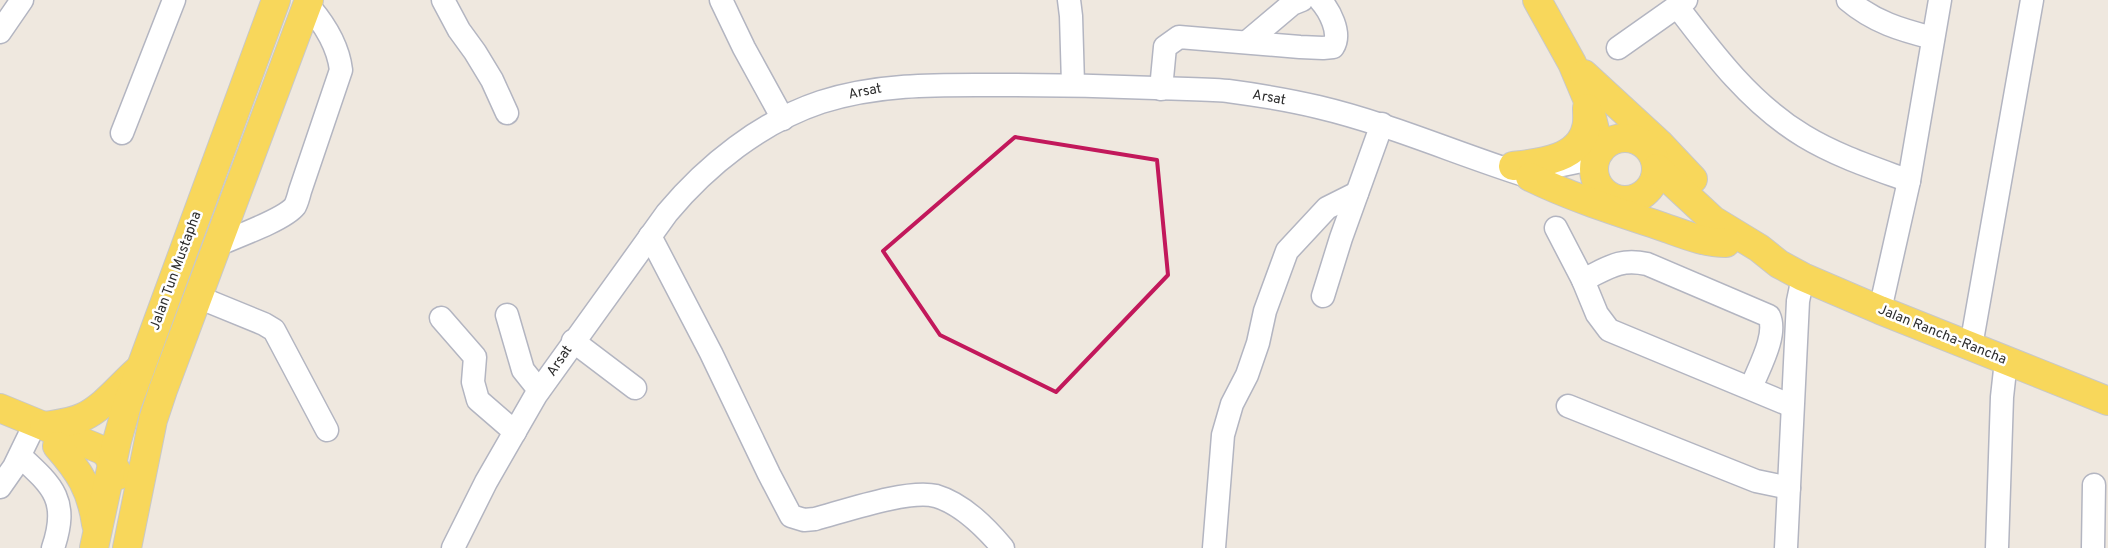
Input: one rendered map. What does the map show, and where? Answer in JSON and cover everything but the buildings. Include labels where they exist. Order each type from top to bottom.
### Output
[{"type":"main road","name":"Jalan Tun Mustapha","points":[[95,540],[127,405],[276,0]]},
{"type":"main road","points":[[1537,0],[1578,68],[1633,138],[1650,150],[1657,168],[1713,220],[1769,256]]},
{"type":"main road","points":[[127,548],[131,520],[153,420],[172,364],[308,2]]},
{"type":"main road","points":[[1578,68],[1588,101],[1598,154],[1594,168],[1595,178],[1599,187],[1606,194],[1615,199],[1634,200],[1756,257],[1769,256]]},
{"type":"main road","points":[[1578,68],[1660,144],[1769,256]]},
{"type":"main road","points":[[1511,169],[1548,161],[1569,152],[1582,138],[1586,129],[1588,101]]},
{"type":"main road","points":[[1598,154],[1609,143],[1618,139],[1633,138]]},
{"type":"main road","points":[[1634,200],[1644,195],[1651,188],[1657,168]]},
{"type":"main road","points":[[1511,169],[1558,191],[1583,200],[1708,242],[1726,243]]},
{"type":"main road","name":"Jalan Rancha-Rancha","points":[[1769,256],[1803,276],[1880,310],[2108,402]]},
{"type":"main road","points":[[38,440],[63,423],[83,417],[108,399],[140,368]]},
{"type":"main road","points":[[0,408],[38,440],[75,466],[87,486],[93,503],[95,540]]},
{"type":"main road","points":[[0,418],[38,440],[102,450],[123,482],[131,520]]},
{"type":"main road","points":[[112,463],[124,459],[131,454],[153,420]]},
{"type":"street","points":[[0,32],[22,0]]},
{"type":"street","points":[[122,133],[174,0]]},
{"type":"street","points":[[443,0],[459,30],[492,80],[507,113]]},
{"type":"street","points":[[721,0],[782,120]]},
{"type":"street","points":[[1069,0],[1073,84]]},
{"type":"street","points":[[1247,42],[1292,4],[1302,0]]},
{"type":"street","points":[[1162,89],[1165,47],[1179,36],[1300,47],[1323,48],[1334,46],[1336,42],[1335,27],[1320,0]]},
{"type":"street","points":[[1848,0],[1877,21],[1898,30],[1933,38]]},
{"type":"street","points":[[1880,310],[1909,181],[1940,0]]},
{"type":"street","points":[[1971,346],[2032,0]]},
{"type":"street","points":[[217,245],[252,229],[264,226],[280,217],[294,206],[300,191],[341,70],[339,57],[332,41],[308,2]]},
{"type":"street","points":[[1618,48],[1682,3],[1724,68],[1779,118],[1804,136],[1832,151],[1909,181]]},
{"type":"street","name":"Arsat","points":[[453,548],[486,482],[539,390],[650,236],[685,191],[719,161],[762,131],[821,102],[853,94],[928,84],[1073,84],[1228,91],[1315,106],[1382,124],[1511,169]]},
{"type":"street","points":[[1323,296],[1382,124]]},
{"type":"street","points":[[1511,169],[1555,168],[1598,154]]},
{"type":"street","points":[[1511,169],[1606,194]]},
{"type":"street","points":[[1214,548],[1223,435],[1232,404],[1252,359],[1265,311],[1287,251],[1327,208],[1357,193]]},
{"type":"street","points":[[1556,228],[1583,280],[1597,314],[1609,330],[1792,406]]},
{"type":"street","points":[[650,236],[711,353],[780,498],[791,516],[804,520],[815,519],[909,495],[935,496],[949,502],[977,520],[1003,548]]},
{"type":"street","points":[[1583,280],[1614,265],[1632,261],[1648,264],[1769,316],[1772,329],[1768,345],[1751,388]]},
{"type":"street","points":[[1786,548],[1798,301],[1803,276]]},
{"type":"street","points":[[198,297],[264,324],[274,330],[328,430]]},
{"type":"street","points":[[507,315],[523,370],[539,390]]},
{"type":"street","points":[[441,318],[475,357],[472,382],[478,400],[515,432]]},
{"type":"street","points":[[573,341],[635,388]]},
{"type":"street","points":[[1997,548],[2002,397],[2006,360]]},
{"type":"street","points":[[1568,406],[1756,481],[1789,488]]},
{"type":"street","points":[[0,487],[38,440]]},
{"type":"street","points":[[38,440],[44,480],[57,500],[60,514],[59,525],[52,548]]},
{"type":"street","points":[[2093,548],[2094,485]]},
{"type":"highlighted area","points":[[1015,137],[1157,160],[1168,275],[1056,392],[940,335],[883,251]]}]
